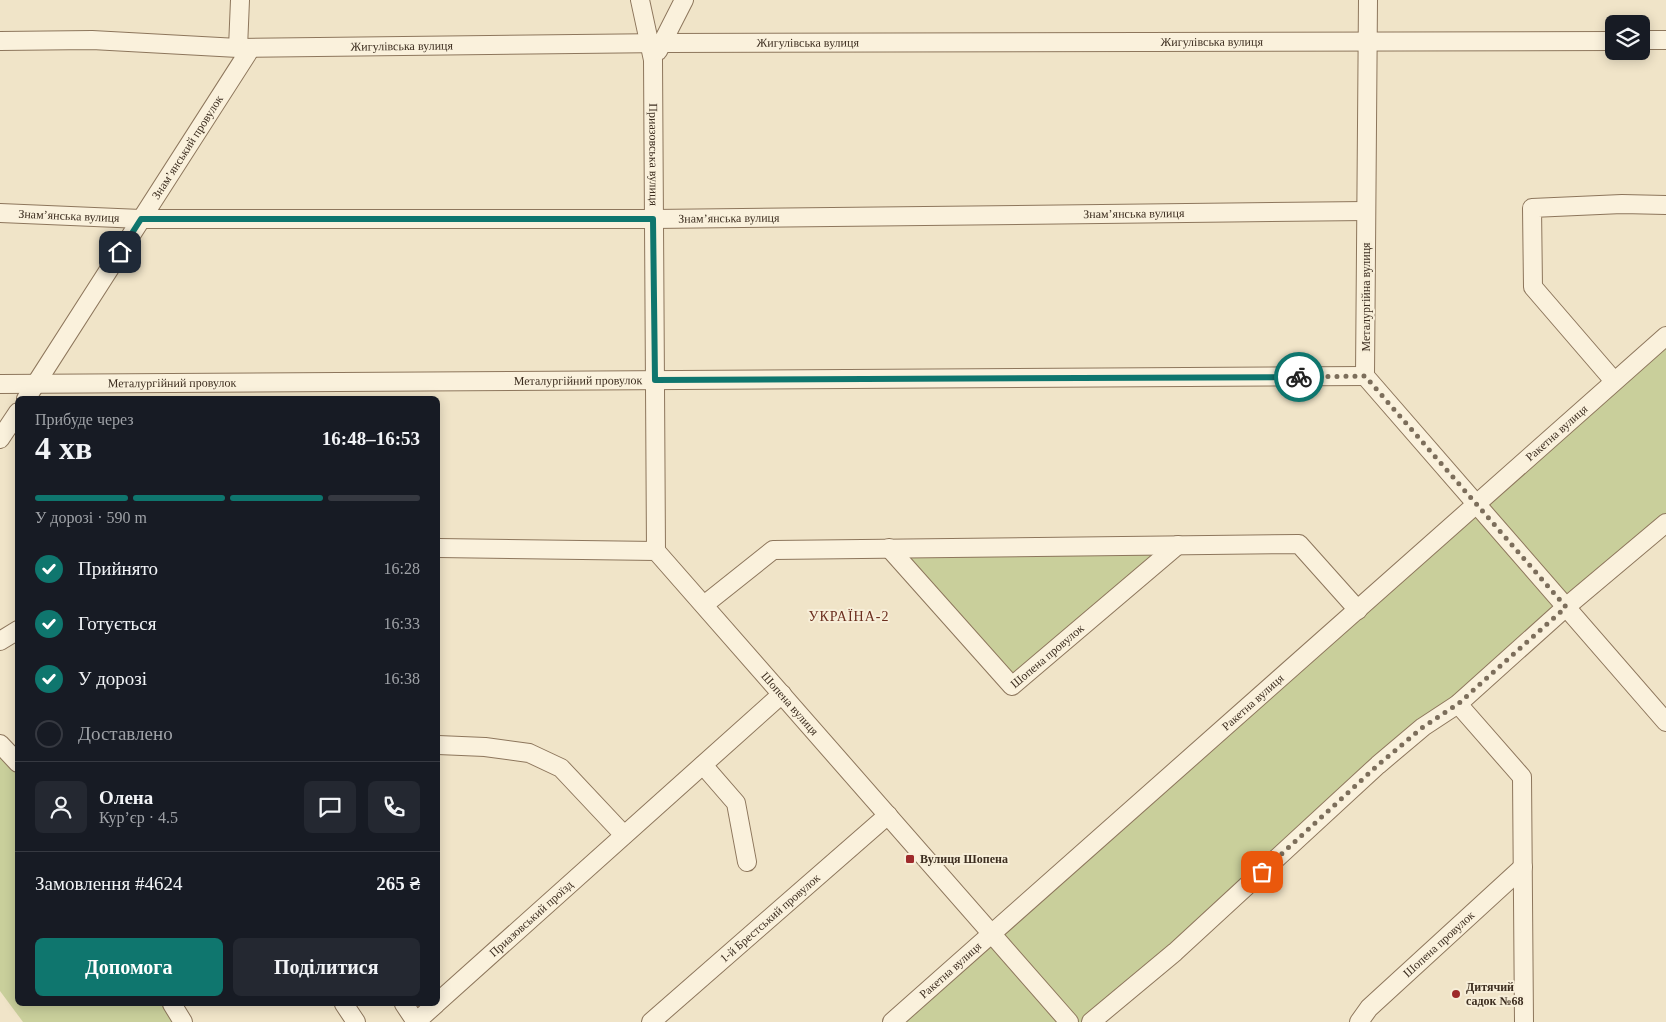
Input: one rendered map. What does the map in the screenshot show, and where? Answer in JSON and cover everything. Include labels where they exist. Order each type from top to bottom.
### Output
[{"type":"street","points":[[240,0],[244,48]]},
{"type":"street","points":[[640,0],[652,12],[674,18]]},
{"type":"street","points":[[640,0],[654,49]]},
{"type":"street","points":[[654,49],[684,0]]},
{"type":"street","name":"Металургійна вулиця","points":[[1365,376],[1368,0]]},
{"type":"street","name":"Жигулівська вулиця","points":[[0,41],[92,40],[244,48],[654,49],[1605,40]]},
{"type":"street","points":[[1650,40],[1666,40]]},
{"type":"street","name":"Знам’янський провулок","points":[[28,396],[141,219],[244,48]]},
{"type":"street","name":"Приазовська вулиця","points":[[654,49],[653,219],[656,551]]},
{"type":"street","points":[[1614,381],[1533,287],[1532,208],[1622,204],[1666,205]]},
{"type":"street","name":"Знам’янська вулиця","points":[[0,213],[141,219],[653,219],[1366,211]]},
{"type":"street","name":"Ракетна вулиця","points":[[892,1022],[1666,336]]},
{"type":"street","points":[[1365,376],[1666,722]]},
{"type":"street","name":"Металургійний провулок","points":[[0,384],[1365,376]]},
{"type":"street","points":[[0,439],[15,416]]},
{"type":"street","points":[[1091,1022],[1175,952],[1378,765],[1423,727],[1458,704],[1566,607],[1666,523]]},
{"type":"street","points":[[704,605],[773,550],[1298,544],[1358,610]]},
{"type":"street","name":"Шопена провулок","points":[[890,548],[1012,686],[1178,545]]},
{"type":"street","points":[[440,548],[656,551]]},
{"type":"street","name":"Шопена вулиця","points":[[656,551],[1069,1022]]},
{"type":"street","points":[[0,641],[15,632]]},
{"type":"street","name":"Приазовський проїзд","points":[[440,1000],[782,694]]},
{"type":"street","points":[[1458,704],[1522,777],[1524,1022]]},
{"type":"street","points":[[0,744],[15,761]]},
{"type":"street","points":[[440,745],[485,747],[529,753],[561,768],[624,835]]},
{"type":"street","points":[[703,765],[736,803],[747,862]]},
{"type":"street","name":"1-й Брестський провулок","points":[[651,1022],[888,815]]},
{"type":"street","name":"Шопена провулок","points":[[1359,1022],[1369,1008],[1523,867]]},
{"type":"street","points":[[173,1006],[183,1022]]},
{"type":"street","points":[[345,1006],[356,1022]]},
{"type":"street","points":[[405,1006],[416,1022]]},
{"type":"street","name":"Приазовський проїзд","points":[[416,1022],[434,1006]]},
{"type":"green space","points":[[1666,344],[1666,517],[1157,960],[1081,1022],[904,1022]]},
{"type":"green space","points":[[1156,553],[1013,675],[907,556]]},
{"type":"green space","points":[[0,753],[15,770],[15,1006],[166,1006],[177,1022],[23,1022],[0,991]]},
{"type":"way so far","points":[[1262,872],[1378,765],[1423,727],[1458,704],[1566,607],[1365,376],[1299,377]]},
{"type":"place","name":"Вулиця Шопена","points":[[910,859]]},
{"type":"place","name":"Дитячий садок №68","points":[[1456,994]]},
{"type":"district","name":"УКРАЇНА-2","points":[[849,616]]},
{"type":"route","points":[[120,252],[141,219],[653,219],[655,380],[1299,377]]}]
